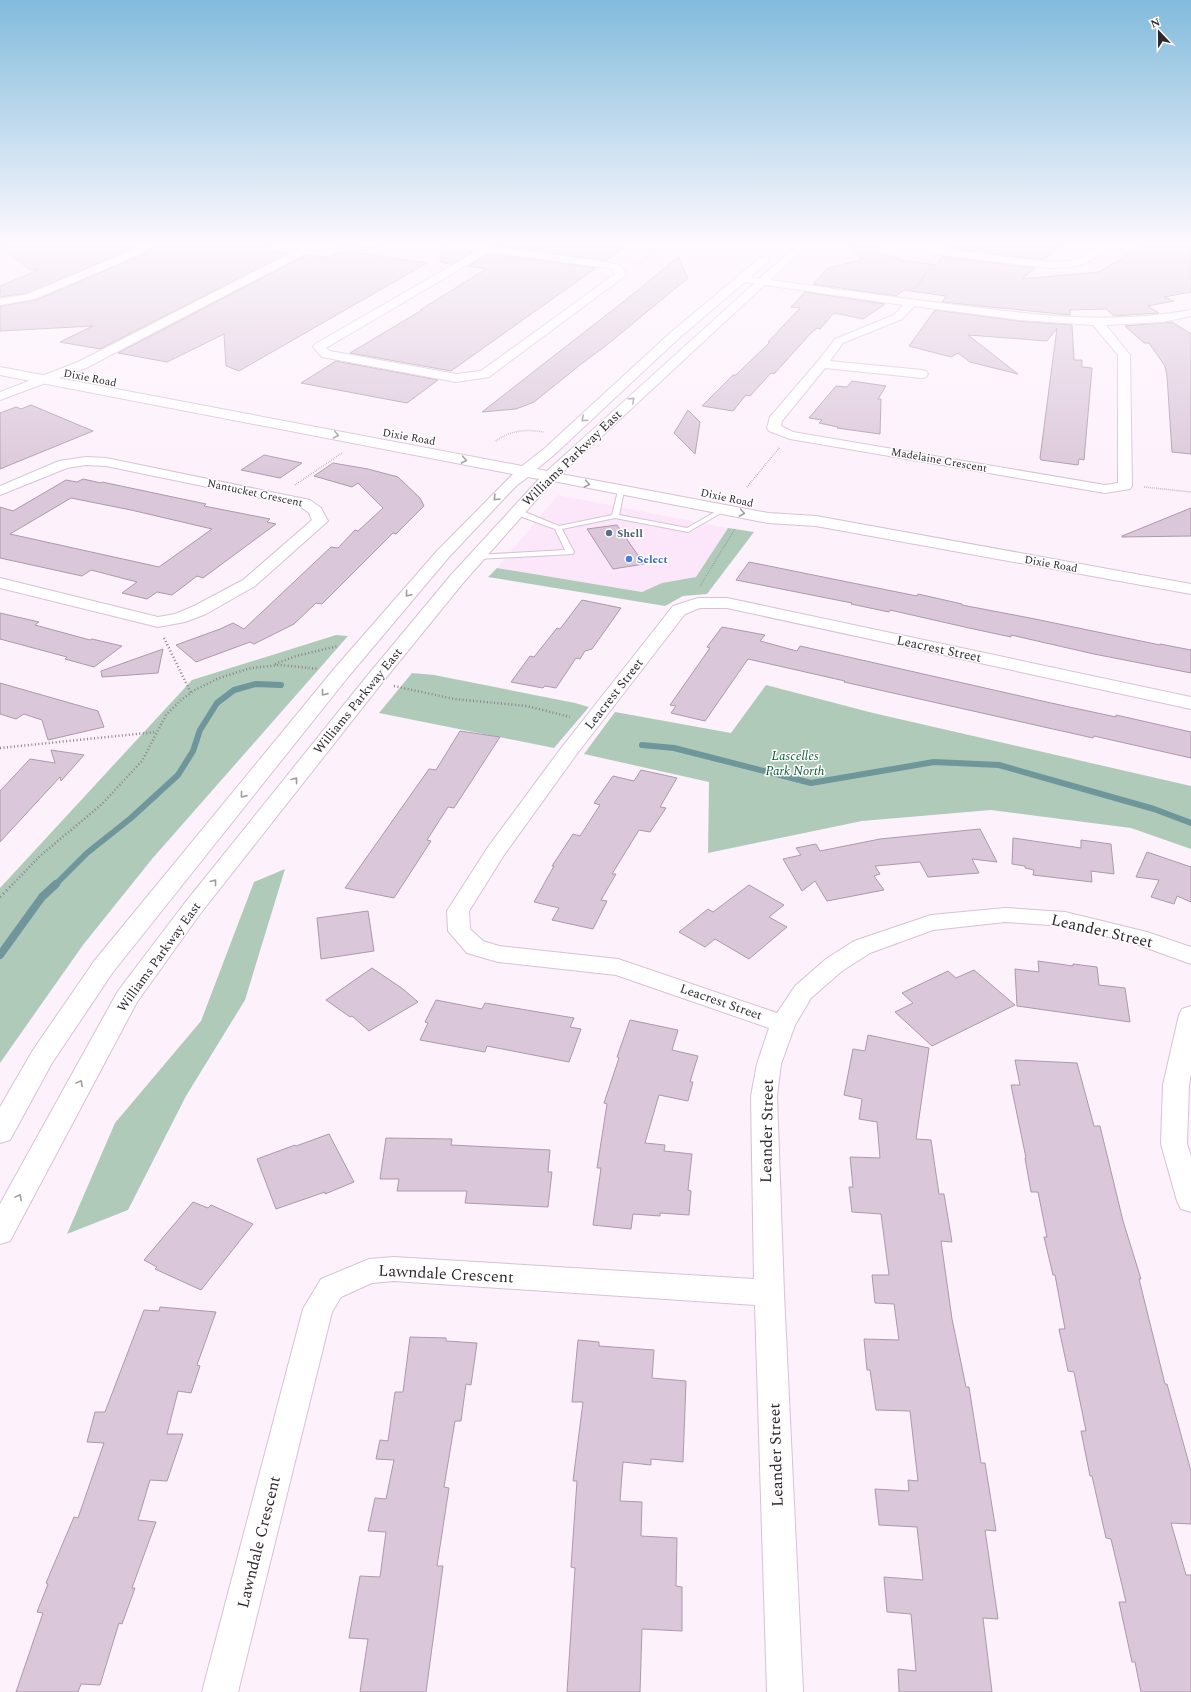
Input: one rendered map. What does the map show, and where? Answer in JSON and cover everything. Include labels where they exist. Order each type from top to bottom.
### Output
[{"type":"main road","name":"Williams Parkway East","points":[[0,1132],[42,1057],[104,966],[341,673],[443,554],[498,496],[692,321]]},
{"type":"main road","name":"Williams Parkway East","points":[[0,1232],[127,997],[192,910],[365,693],[477,557],[517,512],[562,464],[719,321]]},
{"type":"main road","name":"Dixie Road","points":[[0,361],[532,466],[549,477],[621,491],[768,518],[816,521],[1191,589]]},
{"type":"main road","name":"Dixie Road","points":[[0,371],[532,466],[562,464],[775,508],[816,521]]},
{"type":"street","points":[[0,396],[46,380],[82,365],[168,321]]},
{"type":"street","points":[[365,321],[319,348],[326,354],[456,378],[485,374],[558,321]]},
{"type":"street","name":"Madelaine Crescent","points":[[890,321],[839,341],[822,364],[775,420],[774,428],[790,435],[1105,489],[1125,486]]},
{"type":"street","points":[[1085,321],[1116,321]]},
{"type":"street","points":[[1098,322],[1124,355],[1125,486]]},
{"type":"street","points":[[822,364],[922,374]]},
{"type":"street","name":"Nantucket Crescent","points":[[0,491],[64,464],[86,460],[106,462],[305,503],[316,511],[320,521],[249,582],[200,610],[179,618],[158,622],[0,583]]},
{"type":"street","name":"Leacrest Street","points":[[783,1024],[618,967],[498,954],[475,947],[460,931],[458,911],[495,852],[569,751],[679,610],[698,603],[727,603],[1191,703]]},
{"type":"street","name":"Leander Street","points":[[785,1692],[769,1293],[764,1096],[769,1064],[783,1024],[803,992],[834,966],[862,947],[931,923],[1004,914],[1065,919],[1139,937],[1191,956]]},
{"type":"street","points":[[1191,1015],[1176,1085],[1174,1144],[1191,1201]]},
{"type":"street","name":"Lawndale Crescent","points":[[220,1692],[318,1309],[331,1288],[369,1271],[394,1269],[769,1293]]},
{"type":"lane","points":[[615,516],[621,491]]},
{"type":"lane","points":[[517,512],[558,528],[615,516],[688,530],[724,509]]},
{"type":"lane","points":[[477,557],[570,552],[558,528]]},
{"type":"path","points":[[496,441],[505,433],[530,429],[546,432]]},
{"type":"path","points":[[747,487],[790,435]]},
{"type":"path","points":[[276,498],[345,451]]},
{"type":"path","points":[[1125,486],[1191,492]]},
{"type":"path","points":[[698,603],[696,594],[703,580],[737,526]]},
{"type":"path","points":[[158,622],[162,634],[191,693]]},
{"type":"path","points":[[271,666],[296,656],[340,645]]},
{"type":"path","points":[[0,748],[156,732]]},
{"type":"shaded area","points":[[558,495],[728,528],[696,577],[662,583],[642,592],[497,568]]},
{"type":"green space","points":[[728,528],[754,532],[707,594],[683,596],[665,606],[488,577],[497,568],[642,592],[662,583],[696,577]]},
{"type":"green space","points":[[336,635],[348,636],[152,859],[83,945],[0,1063],[0,888],[192,680]]},
{"type":"green space","points":[[412,673],[434,675],[589,707],[554,748],[379,713]]},
{"type":"green space","name":"Lascelles Park North","points":[[766,685],[873,713],[1191,786],[1191,849],[1131,828],[991,810],[862,821],[708,853],[709,782],[584,754],[615,712],[731,733]]},
{"type":"green space","points":[[285,869],[245,1000],[186,1096],[128,1210],[67,1234],[115,1123],[201,1021],[254,882]]},
{"type":"building","points":[[0,321],[155,321],[100,349],[60,342],[93,326],[0,331]]},
{"type":"building","points":[[179,321],[326,321],[239,371],[226,366],[224,334],[167,362],[118,353]]},
{"type":"building","points":[[404,321],[521,321],[451,371],[350,353]]},
{"type":"building","points":[[599,321],[636,321],[534,402],[516,409],[482,412]]},
{"type":"building","points":[[788,321],[827,321],[820,329],[817,328],[811,333],[774,374],[771,373],[750,396],[746,395],[733,411],[702,406],[733,375],[736,375],[770,342],[768,342]]},
{"type":"building","points":[[927,321],[1019,321],[1072,325],[1074,360],[1082,360],[1082,367],[1092,368],[1084,460],[1079,459],[1078,465],[1041,460],[1040,458],[1057,328],[1047,341],[968,335],[1018,374],[970,362],[958,353],[951,357],[909,346]]},
{"type":"building","points":[[1172,322],[1191,334],[1191,454],[1172,452],[1165,366],[1149,343],[1144,343],[1125,326]]},
{"type":"building","points":[[336,361],[438,380],[407,403],[301,383]]},
{"type":"building","points":[[852,381],[886,386],[878,399],[881,399],[880,434],[837,428],[838,427],[819,423],[822,420],[809,418],[836,386],[847,387]]},
{"type":"building","points":[[31,405],[93,431],[0,469],[0,413],[16,407],[21,409]]},
{"type":"building","points":[[688,410],[700,422],[695,454],[674,433]]},
{"type":"building","points":[[264,455],[302,463],[280,478],[241,470]]},
{"type":"building","points":[[333,463],[368,469],[398,477],[420,498],[424,506],[396,534],[393,533],[322,604],[316,603],[294,624],[254,644],[250,642],[196,662],[176,645],[233,623],[244,629],[331,547],[338,548],[355,530],[358,531],[383,508],[358,483],[352,487],[314,476]]},
{"type":"building","points":[[83,479],[102,482],[206,504],[204,506],[270,519],[267,522],[276,524],[203,578],[197,576],[172,595],[157,592],[147,599],[122,593],[137,582],[91,570],[82,576],[0,558],[0,507],[13,511],[66,480],[77,482]],"holes":[[[71,498],[212,529],[159,567],[10,534]]]},
{"type":"building","points":[[1191,508],[1191,536],[1122,537],[1122,536]]},
{"type":"building","points":[[617,525],[644,564],[613,569],[587,529]]},
{"type":"building","points":[[749,562],[917,596],[918,594],[962,605],[1191,650],[1191,673],[1094,654],[1011,635],[1011,637],[890,610],[889,612],[851,604],[852,603],[736,580]]},
{"type":"building","points":[[582,600],[621,608],[592,649],[585,651],[580,659],[576,658],[556,688],[545,686],[543,688],[511,682],[530,656],[534,657],[557,628],[560,629]]},
{"type":"building","points":[[0,613],[39,622],[35,625],[90,640],[92,639],[122,646],[94,667],[65,659],[67,657],[0,639]]},
{"type":"building","points":[[722,627],[765,635],[760,641],[797,651],[800,646],[1051,703],[1116,717],[1116,715],[1191,732],[1191,758],[1094,736],[1093,738],[748,659],[705,721],[671,713],[676,706],[670,705],[710,648],[707,647]]},
{"type":"building","points":[[163,649],[158,673],[102,677],[101,671]]},
{"type":"building","points":[[0,683],[98,711],[104,727],[48,740],[42,720],[24,714],[16,719],[0,714]]},
{"type":"building","points":[[460,731],[500,737],[454,808],[448,807],[427,840],[431,841],[394,898],[345,888],[429,769],[436,770]]},
{"type":"building","points":[[51,750],[84,755],[61,781],[60,777],[0,842],[0,791],[30,759],[55,763]]},
{"type":"building","points":[[641,770],[677,778],[660,807],[666,808],[650,832],[639,830],[612,874],[616,874],[601,900],[607,901],[593,929],[552,920],[559,908],[534,902],[554,866],[552,866],[573,834],[580,836],[600,805],[594,803],[613,776],[634,781]]},
{"type":"building","points":[[980,829],[997,862],[972,859],[979,873],[928,877],[920,862],[875,866],[880,874],[874,876],[884,890],[827,901],[815,881],[802,891],[783,859],[801,855],[796,848],[816,844],[820,851],[880,839]]},
{"type":"building","points":[[1013,838],[1081,848],[1081,840],[1111,844],[1114,874],[1091,871],[1092,882],[1033,875],[1034,870],[1025,868],[1025,866],[1012,864]]},
{"type":"building","points":[[1147,852],[1191,867],[1191,902],[1177,896],[1174,904],[1151,897],[1159,880],[1136,877]]},
{"type":"building","points":[[749,885],[784,905],[769,917],[787,927],[749,959],[715,939],[705,947],[679,932],[708,909],[713,912]]},
{"type":"building","points":[[368,911],[374,951],[321,959],[317,918]]},
{"type":"building","points":[[1038,961],[1073,966],[1073,964],[1097,967],[1099,985],[1125,988],[1130,1022],[1017,1006],[1015,969],[1039,972]]},
{"type":"building","points":[[372,968],[403,989],[418,1002],[369,1031],[352,1016],[350,1017],[326,1000]]},
{"type":"building","points":[[974,970],[1015,1005],[932,1046],[895,1012],[913,1003],[902,993],[948,971],[956,978]]},
{"type":"building","points":[[436,1000],[482,1009],[485,1003],[574,1018],[570,1027],[581,1029],[569,1062],[487,1046],[485,1052],[420,1040],[428,1023],[425,1022]]},
{"type":"building","points":[[630,1020],[678,1030],[672,1050],[698,1056],[690,1082],[693,1082],[688,1101],[659,1095],[645,1143],[665,1145],[664,1151],[692,1154],[688,1190],[691,1191],[689,1215],[660,1213],[660,1216],[633,1214],[631,1229],[593,1225],[601,1168],[597,1168],[607,1104],[604,1103],[619,1058],[617,1057]]},
{"type":"building","points":[[868,1035],[929,1048],[916,1139],[931,1140],[939,1194],[944,1194],[952,1242],[941,1241],[952,1319],[966,1387],[969,1387],[981,1463],[985,1463],[996,1531],[985,1530],[998,1619],[983,1618],[992,1692],[899,1692],[898,1669],[916,1671],[911,1614],[887,1612],[884,1577],[923,1580],[917,1527],[879,1525],[875,1489],[909,1491],[908,1480],[918,1481],[910,1411],[876,1410],[870,1370],[867,1370],[864,1339],[899,1340],[894,1304],[875,1303],[872,1275],[889,1275],[881,1214],[852,1212],[849,1187],[853,1187],[850,1157],[880,1158],[877,1122],[859,1119],[862,1099],[844,1095],[853,1049],[865,1051]]},
{"type":"building","points":[[1015,1060],[1077,1063],[1094,1126],[1100,1126],[1123,1221],[1141,1279],[1139,1279],[1165,1384],[1167,1384],[1191,1471],[1191,1524],[1171,1523],[1186,1575],[1191,1575],[1191,1692],[1141,1692],[1135,1662],[1132,1662],[1119,1602],[1126,1602],[1111,1539],[1106,1538],[1092,1476],[1090,1476],[1081,1431],[1086,1431],[1074,1372],[1068,1371],[1059,1329],[1065,1329],[1055,1275],[1053,1275],[1044,1237],[1047,1237],[1038,1192],[1031,1192],[1026,1158],[1011,1085],[1020,1085]]},
{"type":"building","points":[[329,1134],[354,1182],[325,1194],[325,1192],[276,1209],[257,1159]]},
{"type":"building","points":[[386,1138],[452,1139],[451,1145],[550,1150],[548,1172],[552,1172],[548,1207],[465,1203],[467,1191],[397,1191],[399,1179],[380,1179]]},
{"type":"building","points":[[193,1202],[208,1208],[211,1205],[253,1224],[201,1290],[155,1269],[157,1267],[144,1260]]},
{"type":"building","points":[[160,1307],[216,1312],[197,1365],[200,1366],[191,1393],[178,1391],[167,1434],[183,1434],[167,1481],[150,1480],[138,1520],[156,1522],[132,1588],[135,1588],[122,1624],[119,1623],[100,1685],[81,1684],[78,1692],[16,1692],[43,1613],[37,1612],[48,1584],[46,1583],[74,1517],[78,1518],[104,1443],[87,1442],[95,1412],[105,1412],[144,1310],[159,1311]]},
{"type":"building","points":[[410,1337],[446,1338],[446,1341],[477,1343],[471,1385],[466,1384],[461,1421],[455,1421],[444,1487],[449,1488],[437,1566],[443,1566],[426,1692],[360,1692],[368,1639],[349,1638],[360,1576],[380,1577],[386,1532],[368,1531],[375,1498],[386,1499],[394,1460],[376,1459],[380,1440],[388,1441],[395,1392],[403,1392]]},
{"type":"building","points":[[578,1340],[599,1342],[599,1346],[654,1350],[652,1378],[686,1381],[683,1462],[651,1459],[651,1465],[623,1462],[620,1501],[642,1502],[641,1536],[677,1538],[676,1586],[682,1587],[682,1631],[642,1629],[640,1692],[567,1692],[575,1568],[571,1567],[577,1481],[573,1481],[583,1402],[572,1402]]},
{"type":"waterway","points":[[56,884],[87,853],[131,818],[178,775],[193,751],[200,730],[217,703],[234,690],[256,684],[281,685]]},
{"type":"waterway","points":[[642,745],[674,748],[811,783],[934,762],[999,765],[1154,809],[1191,823]]},
{"type":"waterway","points":[[0,955],[42,897],[56,884]]},
{"type":"place","name":"Shell","points":[[609,533]]},
{"type":"place","name":"Select","points":[[629,559]]}]
